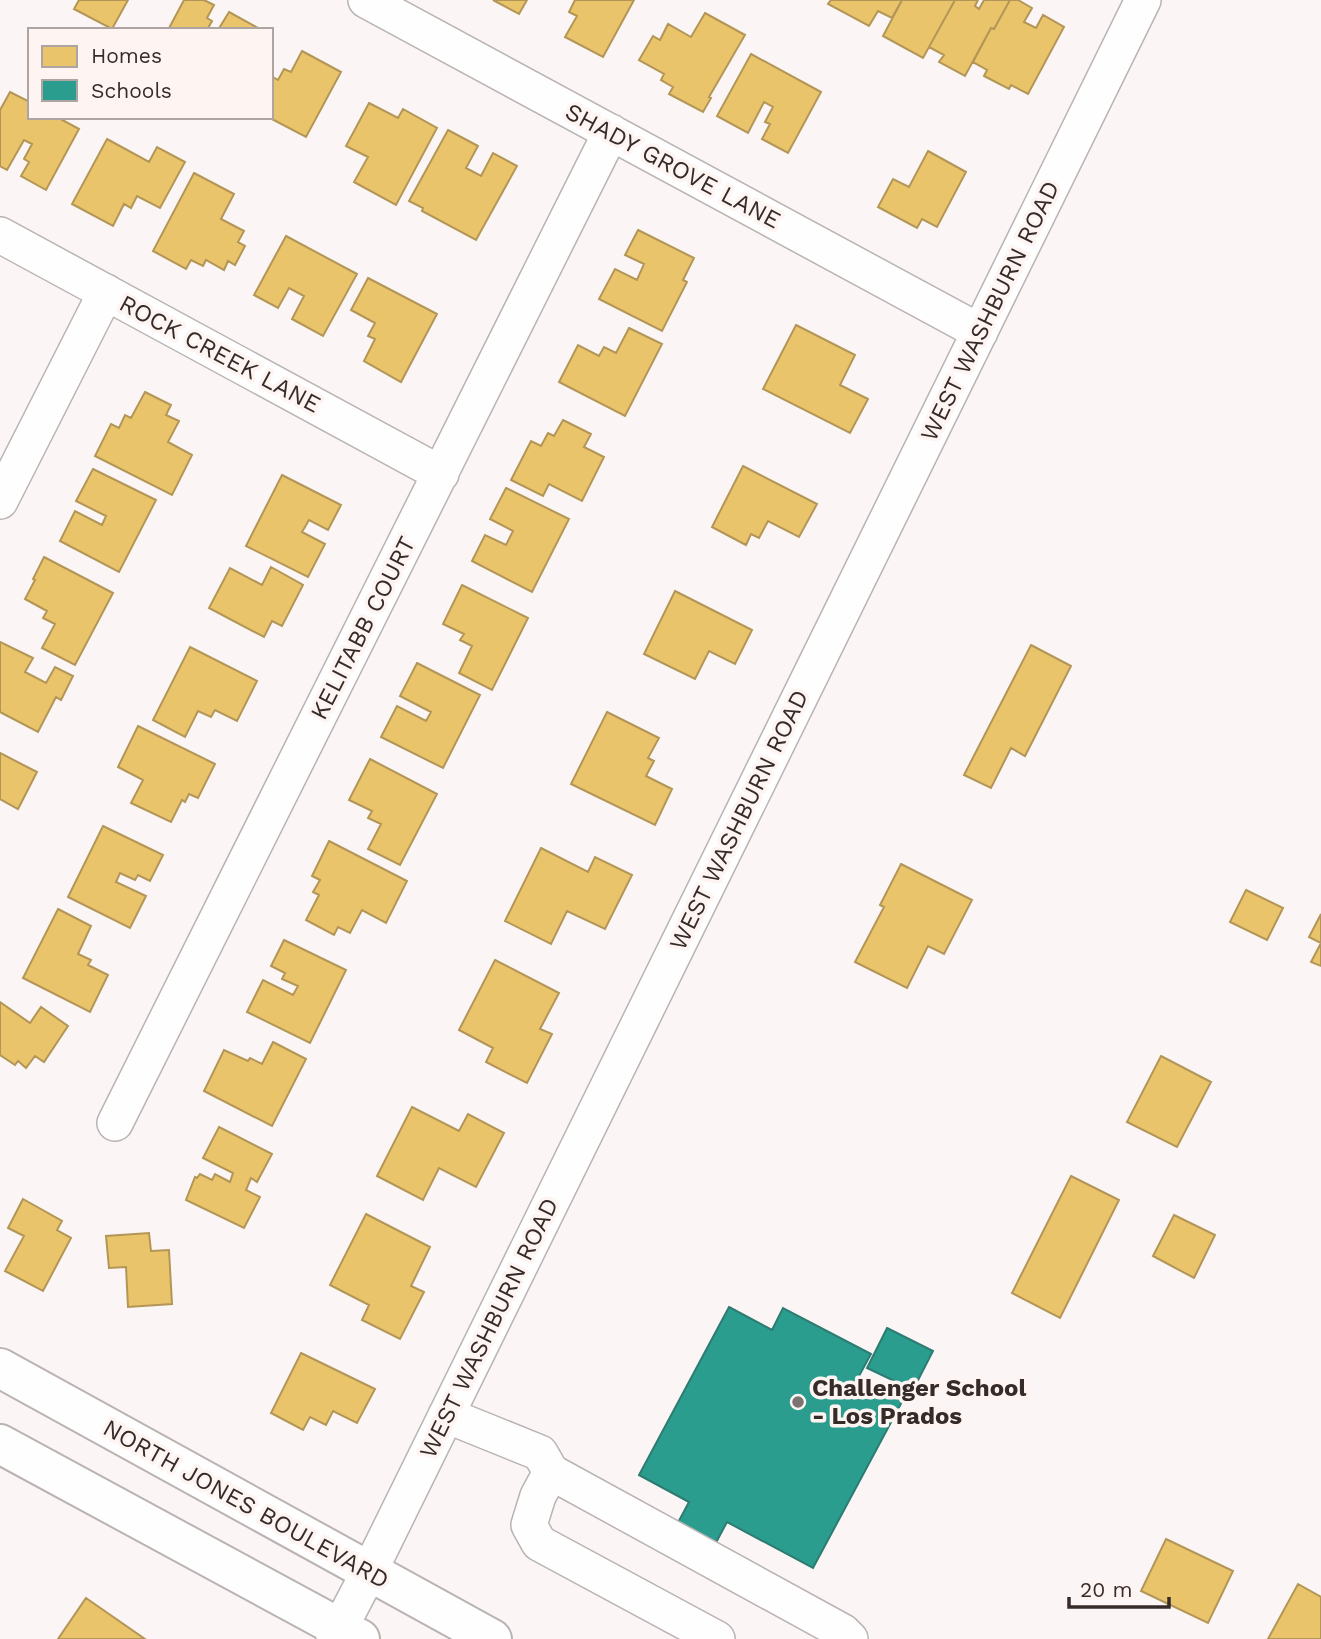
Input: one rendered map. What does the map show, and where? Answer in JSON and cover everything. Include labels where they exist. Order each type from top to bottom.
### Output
[{"type":"main road","name":"NORTH JONES BOULEVARD","points":[[0,1368],[492,1639]]},
{"type":"main road","points":[[0,1444],[345,1636]]},
{"type":"street","name":"SHADY GROVE LANE","points":[[366,0],[980,332]]},
{"type":"street","name":"WEST WASHBURN ROAD","points":[[345,1636],[369,1572],[1143,0]]},
{"type":"street","name":"KELITABB COURT","points":[[115,1123],[611,132]]},
{"type":"street","name":"ROCK CREEK LANE","points":[[0,235],[440,474]]},
{"type":"street","points":[[0,501],[106,292]]},
{"type":"street","points":[[446,1415],[540,1453],[551,1472],[843,1632],[850,1639]]},
{"type":"street","points":[[551,1472],[538,1496],[529,1525],[539,1543],[717,1639]]},
{"type":"building: Homes","points":[[79,0],[128,0],[113,28],[74,9]]},
{"type":"building: Homes","points":[[184,0],[204,0],[214,5],[207,18],[212,21],[208,28],[169,28]]},
{"type":"building: Homes","points":[[493,0],[527,0],[519,14]]},
{"type":"building: Homes","points":[[575,0],[634,0],[603,57],[565,37],[577,16],[569,12]]},
{"type":"building: Homes","points":[[831,0],[902,0],[892,18],[878,11],[869,26],[828,4]]},
{"type":"building: Homes","points":[[902,0],[955,0],[923,58],[883,36]]},
{"type":"building: Homes","points":[[955,0],[978,0],[975,6],[979,9],[984,0],[1010,0],[965,76],[939,62],[944,55],[929,47]]},
{"type":"building: Homes","points":[[1010,0],[1018,0],[1032,8],[1024,22],[1036,28],[1043,15],[1064,27],[1028,94],[1011,85],[1009,89],[984,76],[987,70],[973,62]]},
{"type":"building: Homes","points":[[229,12],[258,28],[219,28]]},
{"type":"building: Homes","points":[[705,13],[745,35],[703,112],[669,94],[673,87],[661,80],[664,74],[639,60],[653,36],[660,40],[668,24],[691,37]]},
{"type":"building: Homes","points":[[302,51],[341,72],[306,137],[272,119],[273,77],[278,80],[284,69],[291,72]]},
{"type":"building: Homes","points":[[751,54],[821,92],[788,153],[762,139],[770,124],[765,122],[773,107],[764,102],[748,133],[717,116]]},
{"type":"building: Homes","points":[[10,92],[28,101],[28,119],[61,119],[79,129],[46,190],[21,176],[29,162],[24,159],[32,144],[24,140],[7,170],[0,166],[0,110]]},
{"type":"building: Homes","points":[[369,103],[398,118],[403,109],[437,128],[396,205],[354,182],[368,157],[346,146]]},
{"type":"building: Homes","points":[[448,130],[478,146],[466,168],[481,176],[493,153],[517,166],[476,240],[422,211],[423,208],[409,201]]},
{"type":"building: Homes","points":[[107,139],[149,162],[157,147],[185,162],[160,208],[137,196],[131,208],[124,204],[113,226],[72,204]]},
{"type":"building: Homes","points":[[928,151],[966,172],[937,227],[922,219],[917,228],[878,207],[893,179],[909,187]]},
{"type":"building: Homes","points":[[194,173],[234,194],[221,219],[244,231],[238,242],[245,246],[235,265],[228,261],[224,270],[206,260],[203,266],[191,260],[186,269],[153,251]]},
{"type":"building: Homes","points":[[638,230],[694,258],[683,280],[687,282],[662,331],[599,299],[615,269],[637,280],[644,264],[625,255]]},
{"type":"building: Homes","points":[[286,236],[357,274],[323,336],[292,319],[304,296],[289,288],[278,308],[254,295]]},
{"type":"building: Homes","points":[[368,278],[437,314],[401,382],[364,361],[375,339],[368,336],[375,323],[351,310]]},
{"type":"building: Homes","points":[[796,325],[855,355],[840,385],[868,399],[850,433],[763,389]]},
{"type":"building: Homes","points":[[629,328],[662,344],[625,416],[559,382],[578,345],[599,356],[604,347],[616,353]]},
{"type":"building: Homes","points":[[145,392],[171,405],[166,415],[179,421],[168,442],[192,455],[172,495],[95,456],[111,424],[119,428],[125,415],[131,418]]},
{"type":"building: Homes","points":[[563,420],[591,434],[584,447],[604,457],[582,501],[549,484],[543,496],[511,480],[531,441],[541,446],[548,433],[554,436]]},
{"type":"building: Homes","points":[[743,466],[817,504],[799,537],[768,521],[759,538],[751,534],[746,545],[712,527]]},
{"type":"building: Homes","points":[[93,469],[156,500],[119,572],[60,541],[75,511],[102,525],[106,516],[76,501]]},
{"type":"building: Homes","points":[[282,475],[341,505],[328,530],[309,520],[302,532],[325,544],[308,577],[246,546]]},
{"type":"building: Homes","points":[[506,488],[569,519],[532,592],[472,561],[485,535],[506,545],[513,531],[490,519]]},
{"type":"building: Homes","points":[[44,557],[113,593],[75,665],[42,648],[55,624],[43,618],[47,611],[25,599]]},
{"type":"building: Homes","points":[[271,567],[303,585],[282,626],[272,621],[264,637],[209,608],[230,568],[262,585]]},
{"type":"building: Homes","points":[[462,585],[528,618],[492,690],[459,673],[472,646],[460,640],[464,634],[443,624]]},
{"type":"building: Homes","points":[[675,591],[752,630],[735,664],[709,651],[695,679],[644,654]]},
{"type":"building: Homes","points":[[0,642],[33,658],[25,672],[46,683],[55,667],[73,676],[61,700],[56,697],[38,732],[0,712]]},
{"type":"building: Homes","points":[[1031,645],[1071,666],[1025,756],[1011,748],[991,788],[964,775]]},
{"type":"building: Homes","points":[[190,647],[257,681],[237,721],[215,710],[211,717],[198,711],[185,737],[153,720]]},
{"type":"building: Homes","points":[[417,663],[480,695],[443,768],[381,737],[397,706],[426,721],[431,712],[400,696]]},
{"type":"building: Homes","points":[[607,712],[659,738],[648,758],[654,761],[646,776],[672,789],[655,825],[571,784]]},
{"type":"building: Homes","points":[[138,726],[215,764],[198,798],[189,794],[185,802],[182,800],[171,822],[131,803],[143,780],[118,767]]},
{"type":"building: Homes","points":[[0,753],[37,772],[18,809],[0,799]]},
{"type":"building: Homes","points":[[370,759],[437,794],[400,865],[368,849],[381,824],[368,818],[372,811],[349,800]]},
{"type":"building: Homes","points":[[103,826],[163,855],[150,881],[138,875],[135,880],[120,873],[116,882],[146,896],[130,928],[68,897]]},
{"type":"building: Homes","points":[[329,841],[407,881],[386,923],[362,910],[350,933],[338,927],[334,935],[306,920],[319,895],[313,892],[320,880],[312,876]]},
{"type":"building: Homes","points":[[541,848],[588,872],[595,857],[632,875],[605,929],[567,911],[551,944],[505,921]]},
{"type":"building: Homes","points":[[901,864],[972,900],[944,954],[928,946],[907,988],[855,962],[884,907],[880,905]]},
{"type":"building: Homes","points":[[1246,890],[1283,908],[1267,940],[1230,922]]},
{"type":"building: Homes","points":[[58,909],[91,926],[78,954],[91,960],[88,965],[108,975],[90,1012],[23,978]]},
{"type":"building: Homes","points":[[1321,914],[1321,943],[1309,937]]},
{"type":"building: Homes","points":[[284,940],[346,970],[310,1043],[247,1012],[263,980],[293,995],[298,986],[282,979],[285,973],[271,966]]},
{"type":"building: Homes","points":[[1321,943],[1321,966],[1311,962]]},
{"type":"building: Homes","points":[[495,960],[559,993],[540,1029],[552,1034],[527,1083],[486,1062],[493,1048],[459,1030]]},
{"type":"building: Homes","points":[[0,1002],[30,1023],[41,1007],[68,1026],[44,1062],[35,1056],[26,1068],[18,1061],[15,1065],[0,1055]]},
{"type":"building: Homes","points":[[273,1042],[306,1059],[272,1126],[204,1091],[224,1050],[262,1064]]},
{"type":"building: Homes","points":[[1161,1056],[1211,1082],[1177,1147],[1127,1122]]},
{"type":"building: Homes","points":[[412,1107],[459,1131],[468,1114],[504,1133],[476,1187],[439,1168],[423,1200],[377,1176]]},
{"type":"building: Homes","points":[[219,1127],[272,1154],[257,1182],[251,1178],[246,1190],[260,1197],[244,1228],[186,1200],[195,1177],[200,1174],[212,1180],[215,1174],[230,1182],[233,1173],[203,1158]]},
{"type":"building: Homes","points":[[1071,1176],[1119,1200],[1060,1318],[1012,1293]]},
{"type":"building: Homes","points":[[23,1199],[62,1221],[57,1230],[71,1238],[43,1291],[5,1271],[24,1236],[8,1228]]},
{"type":"building: Homes","points":[[366,1214],[430,1247],[411,1286],[424,1292],[400,1339],[362,1320],[369,1305],[330,1285]]},
{"type":"building: Homes","points":[[1174,1215],[1215,1235],[1194,1278],[1153,1256]]},
{"type":"building: Homes","points":[[149,1233],[151,1251],[169,1250],[172,1304],[128,1307],[126,1267],[109,1268],[106,1236]]},
{"type":"building: Homes","points":[[301,1353],[375,1389],[357,1423],[333,1411],[326,1425],[310,1417],[303,1430],[271,1413]]},
{"type":"building: Homes","points":[[1166,1539],[1233,1571],[1208,1623],[1141,1591]]},
{"type":"building: Homes","points":[[1298,1584],[1321,1597],[1321,1639],[1268,1639]]},
{"type":"building: Homes","points":[[86,1598],[145,1639],[58,1639]]},
{"type":"building: Schools","points":[[729,1307],[772,1330],[783,1308],[871,1354],[859,1376],[903,1400],[813,1568],[727,1522],[711,1552],[673,1532],[689,1502],[639,1475]]},
{"type":"building: Schools","points":[[887,1328],[933,1351],[913,1390],[867,1368]]},
{"type":"place","name":"Challenger School - Los Prados","points":[[798,1402]]}]
